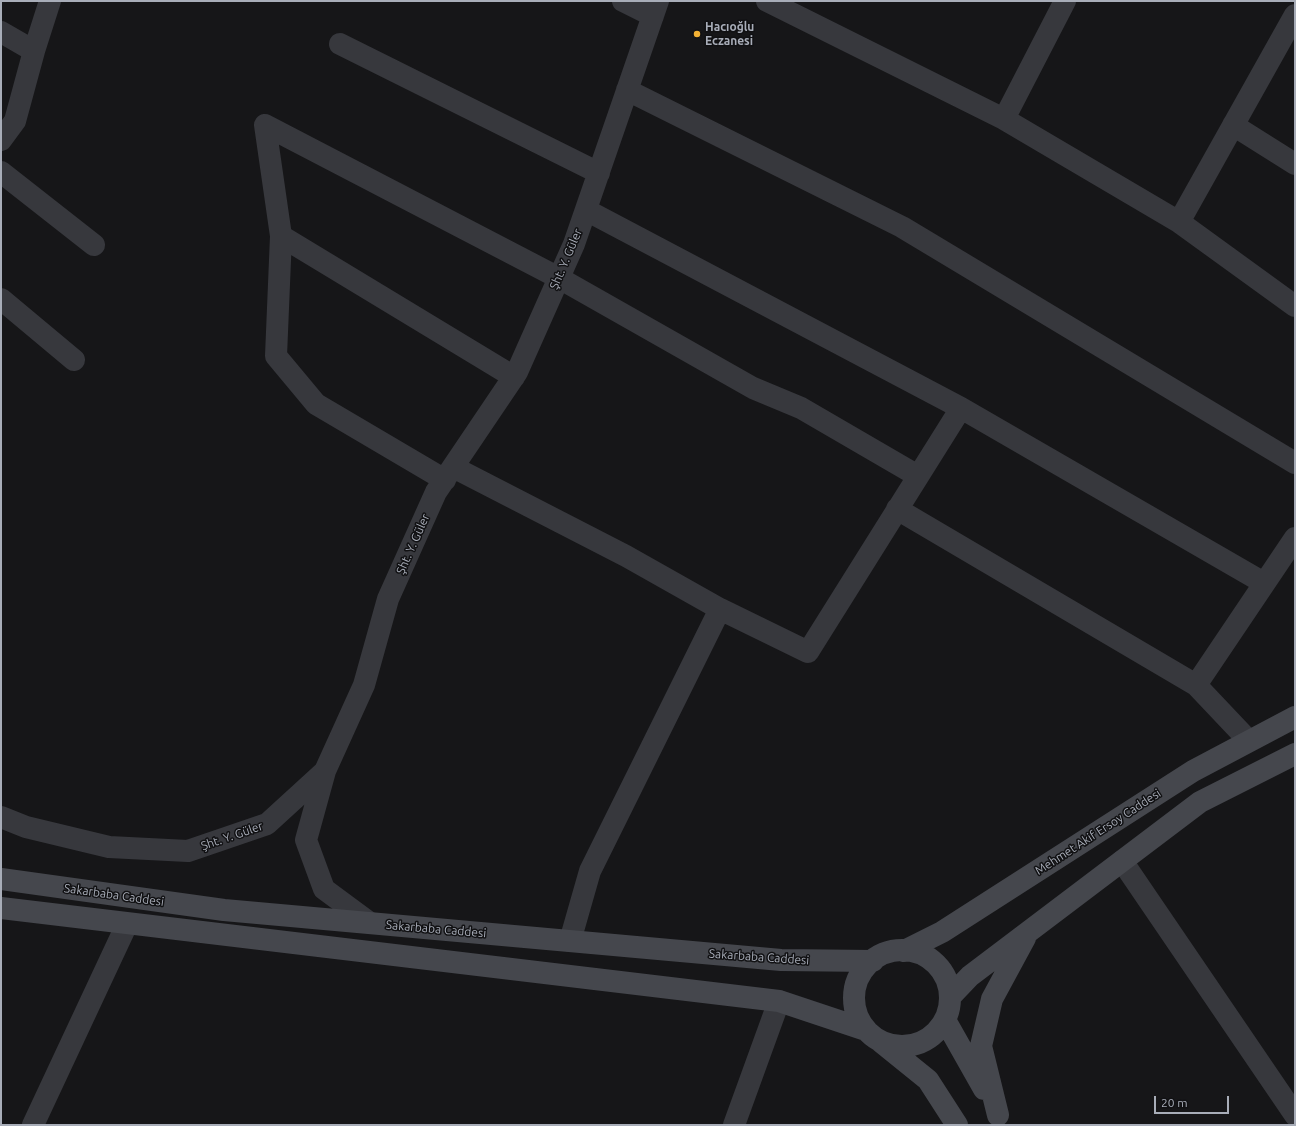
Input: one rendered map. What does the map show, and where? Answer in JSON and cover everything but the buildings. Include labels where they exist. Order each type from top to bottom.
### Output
[{"type":"main road","name":"Mehmet Akif Ersoy Caddesi","points":[[904,950],[942,932],[1193,771],[1295,717]]},
{"type":"main road","points":[[950,997],[970,976],[1200,802],[1295,754]]},
{"type":"main road","name":"Sakarbaba Caddesi","points":[[1,880],[224,910],[781,960],[873,960]]},
{"type":"main road","points":[[1,908],[779,1001],[872,1035],[893,1046],[908,1046],[923,1041],[936,1032],[945,1020],[949,1009],[950,997],[948,983],[941,970],[924,957],[904,950],[888,953],[873,960],[862,972],[856,986],[854,1001],[858,1016],[872,1035],[928,1080],[957,1125]]},
{"type":"main road","points":[[1001,1120],[981,1046],[992,999],[1028,932]]},
{"type":"main road","points":[[945,1020],[1001,1120]]},
{"type":"street","points":[[1,140],[15,121],[34,51],[50,1]]},
{"type":"street","points":[[624,1],[655,8]]},
{"type":"street","points":[[767,1],[1004,119],[1179,222],[1295,306]]},
{"type":"street","points":[[1004,119],[1065,1]]},
{"type":"street","name":"Şht. Y. Güler","points":[[1,817],[26,827],[109,847],[188,851],[267,824],[325,771],[364,686],[388,599],[436,492],[514,377],[574,244],[655,8]]},
{"type":"street","points":[[1179,222],[1295,15]]},
{"type":"street","points":[[1,32],[34,51]]},
{"type":"street","points":[[340,44],[599,173]]},
{"type":"street","points":[[627,90],[902,227],[1295,463]]},
{"type":"street","points":[[918,476],[801,408],[753,388],[559,278],[265,125],[281,236],[276,356],[316,404],[449,473],[626,556],[720,609],[808,652],[961,408]]},
{"type":"street","points":[[1233,125],[1295,164]]},
{"type":"street","points":[[1,172],[94,245]]},
{"type":"street","points":[[586,210],[961,408],[1264,584]]},
{"type":"street","points":[[281,236],[514,377]]},
{"type":"street","points":[[1,299],[74,360]]},
{"type":"street","points":[[897,509],[1196,685],[1249,741]]},
{"type":"street","points":[[1196,685],[1295,538]]},
{"type":"street","points":[[570,941],[590,871],[720,609]]},
{"type":"street","points":[[325,771],[306,840],[324,889],[370,923]]},
{"type":"street","points":[[1122,861],[1295,1115]]},
{"type":"street","points":[[33,1125],[126,924]]},
{"type":"street","points":[[734,1125],[779,1001]]},
{"type":"place","name":"Hacıoğlu Eczanesi","points":[[697,34]]}]
